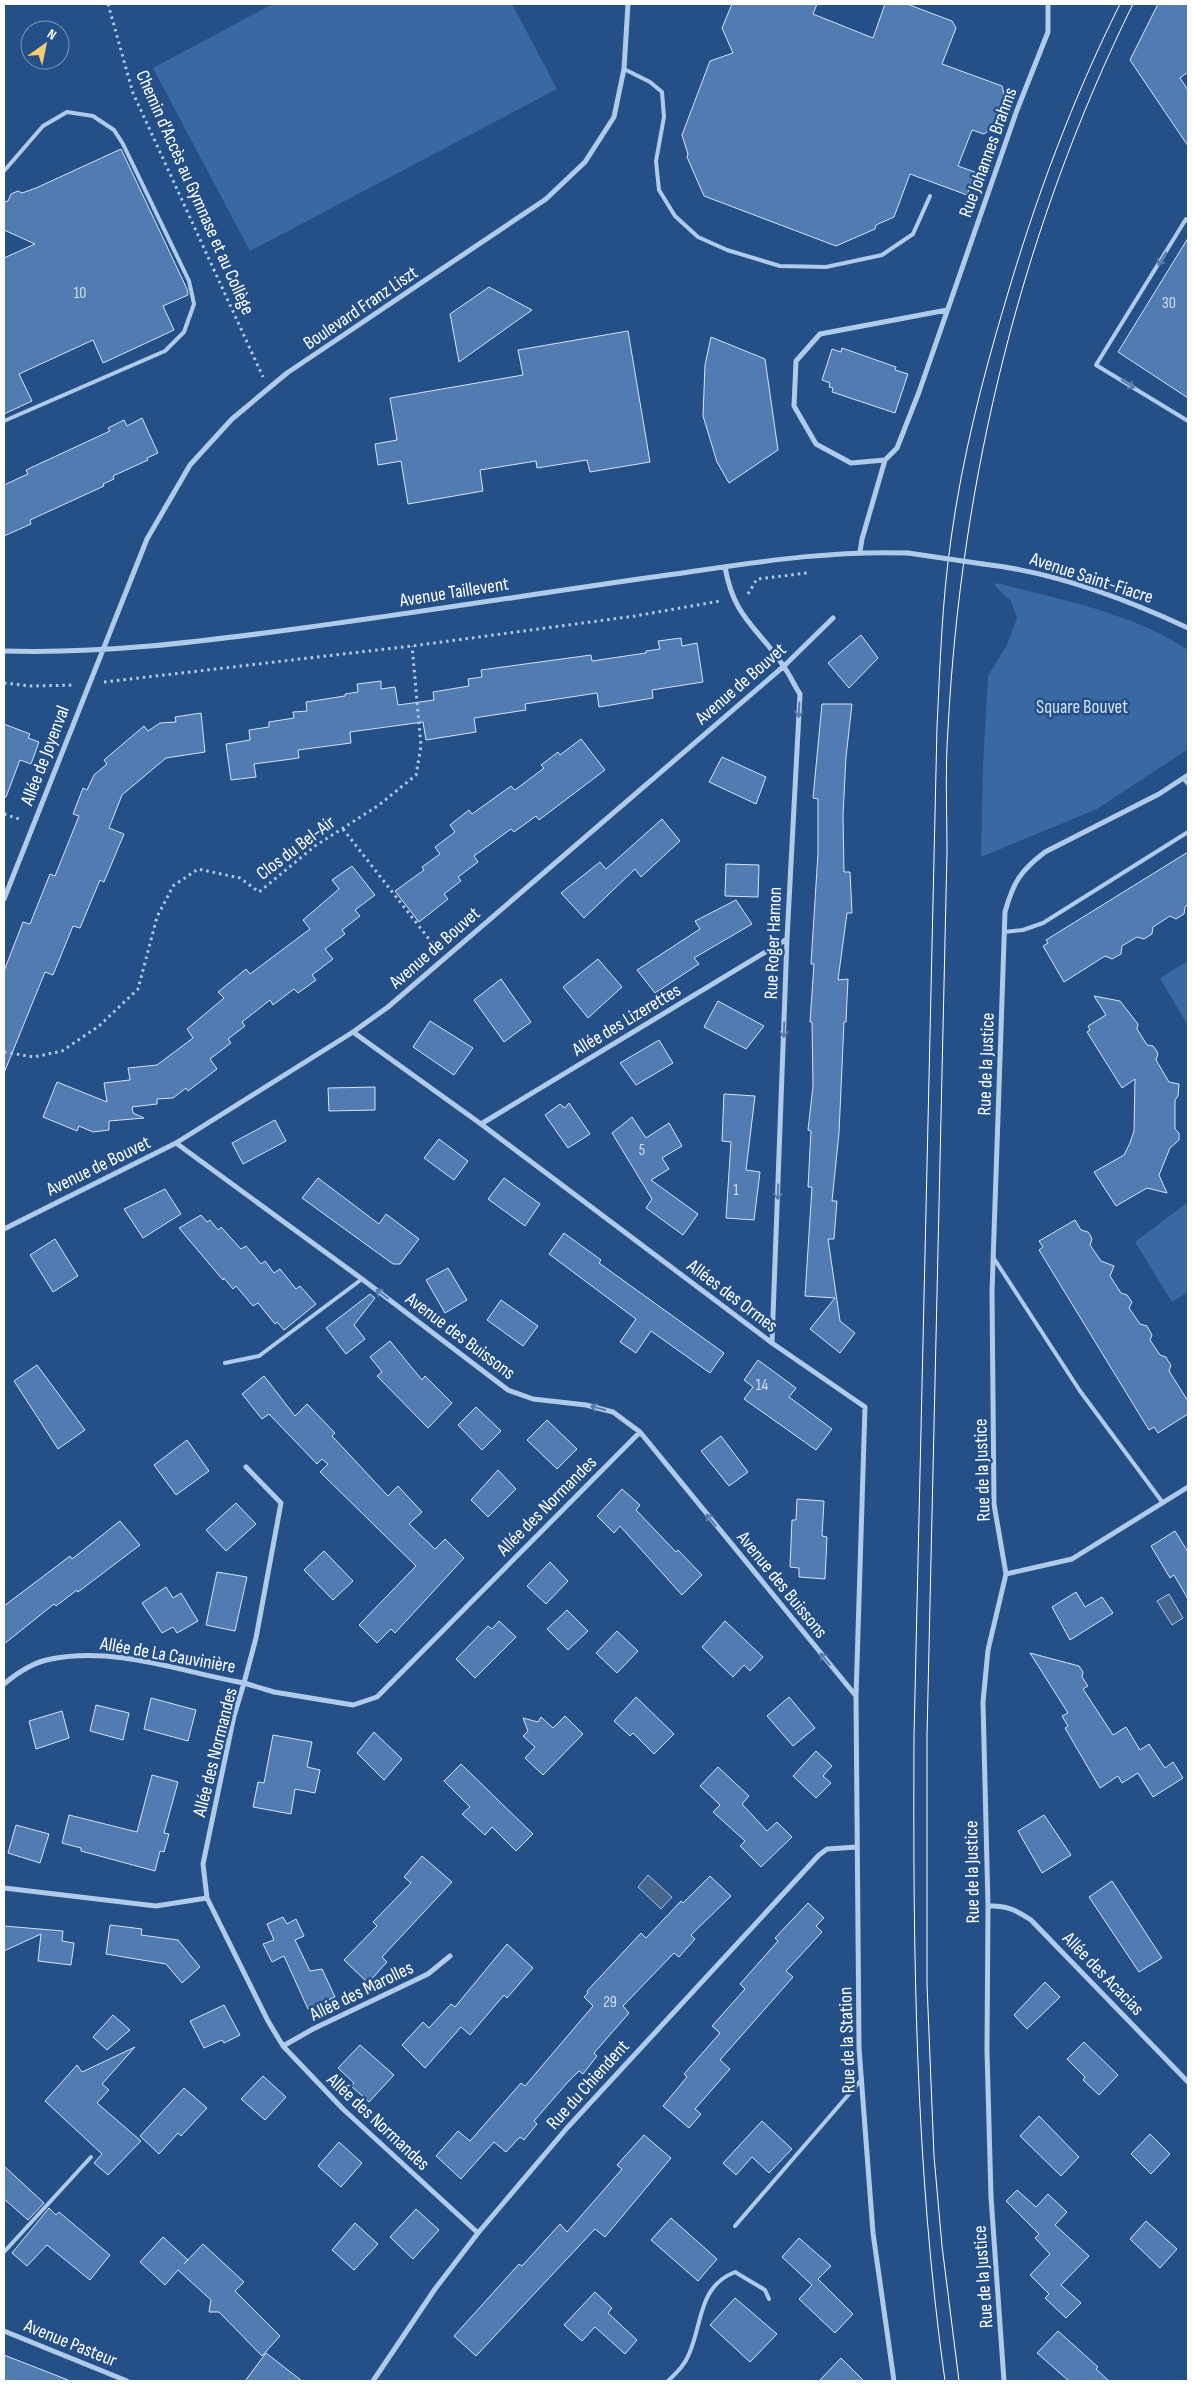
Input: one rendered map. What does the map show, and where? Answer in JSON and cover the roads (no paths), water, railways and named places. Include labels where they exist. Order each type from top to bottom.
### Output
[{"type":"street","name":"Boulevard Franz Liszt","points":[[101,649],[147,539],[190,465],[232,419],[268,388],[296,368],[546,199],[585,162],[614,117],[624,70],[628,4]]},
{"type":"street","name":"Rue Johannes Brahms","points":[[885,460],[897,448],[1018,110],[1048,32],[1048,4]]},
{"type":"street","points":[[860,552],[885,460],[851,463],[816,444],[794,406],[796,361],[820,334],[947,310]]},
{"type":"street","name":"Avenue Taillevent","points":[[4,650],[71,652],[201,642],[810,555],[860,552],[908,553]]},
{"type":"street","name":"Avenue Saint-Fiacre","points":[[908,553],[1016,568],[1116,598],[1188,628]]},
{"type":"street","name":"Rue Roger Hamon","points":[[725,567],[733,598],[744,618],[784,666],[800,694],[787,939],[772,1343]]},
{"type":"street","name":"Avenue de Bouvet","points":[[4,1229],[176,1143],[353,1032],[388,1006],[784,666],[833,618]]},
{"type":"street","name":"Allée de Joyenval","points":[[4,899],[101,649]]},
{"type":"street","name":"Rue de la Justice","points":[[1004,2381],[991,2188],[987,2051],[988,1906],[982,1702],[988,1650],[1006,1574],[994,1504],[993,1257],[1005,912],[1011,890],[1017,878],[1028,865],[1044,852],[1159,794],[1186,777]]},
{"type":"street","name":"Allée des Lizerettes","points":[[481,1124],[787,939]]},
{"type":"street","name":"Allées des Ormes","points":[[353,1032],[481,1124],[772,1343],[865,1407],[856,1697]]},
{"type":"street","name":"Avenue des Buissons","points":[[176,1143],[362,1279],[508,1390],[533,1399],[586,1405],[614,1412],[640,1432],[856,1697]]},
{"type":"street","name":"Allée des Normandes","points":[[478,2232],[343,2110],[283,2046],[268,2021],[207,1898],[203,1864],[234,1716],[244,1683],[274,1692],[352,1706],[377,1697],[640,1432]]},
{"type":"street","points":[[244,1683],[256,1638],[281,1503],[246,1467]]},
{"type":"street","points":[[1006,1574],[1072,1559],[1188,1487]]},
{"type":"street","name":"Allée de La Cauvinière","points":[[4,1684],[19,1673],[50,1659],[84,1655],[137,1660],[244,1683]]},
{"type":"street","name":"Rue de la Station","points":[[856,1697],[859,2048],[873,2233],[894,2381]]},
{"type":"street","name":"Rue du Chiendent","points":[[373,2381],[434,2289],[478,2232],[567,2128],[819,1855],[827,1849],[857,1847]]},
{"type":"street","points":[[4,1888],[156,1906],[207,1898]]},
{"type":"street","name":"Allée des Acacias","points":[[988,1906],[1006,1906],[1017,1910],[1031,1920],[1188,2082]]},
{"type":"street","name":"Allée des Marolles","points":[[283,2046],[313,2029],[428,1974],[450,1956]]},
{"type":"street","name":"Avenue Pasteur","points":[[4,2331],[127,2381]]},
{"type":"lane","points":[[624,70],[650,82],[662,92],[664,117],[656,161],[659,190],[675,216],[698,237],[727,250],[780,266],[826,267],[882,255],[913,234],[930,196]]},
{"type":"lane","points":[[4,171],[43,126],[67,112],[93,116],[114,130],[123,144],[189,281],[194,304],[184,332],[165,351],[4,421]]},
{"type":"lane","points":[[1188,221],[1186,219],[1096,365],[1188,421]]},
{"type":"lane","points":[[1186,777],[1188,784]]},
{"type":"lane","points":[[1004,932],[1023,930],[1043,923],[1188,832]]},
{"type":"lane","points":[[993,1257],[1080,1391],[1163,1503]]},
{"type":"lane","points":[[225,1362],[259,1356],[362,1279]]},
{"type":"lane","points":[[735,2226],[862,2079]]},
{"type":"lane","points":[[4,2252],[91,2157]]},
{"type":"lane","points":[[668,2381],[683,2365],[689,2355],[704,2305],[711,2289],[724,2277],[735,2272],[765,2290],[769,2299]]},
{"type":"tram line","points":[[945,2381],[927,2221],[918,2060],[914,1898],[914,1737],[937,727],[943,609],[951,539],[961,479],[981,390],[997,332],[1042,188],[1070,114],[1120,4]]},
{"type":"tram line","points":[[959,2381],[942,2246],[934,2156],[927,1984],[927,1736],[947,852],[946,775],[948,729],[955,635],[967,541],[983,449],[1004,357],[1029,266],[1059,177],[1094,89],[1133,4]]},
{"type":"park label","name":"Square Bouvet","points":[[1082,706]]}]
